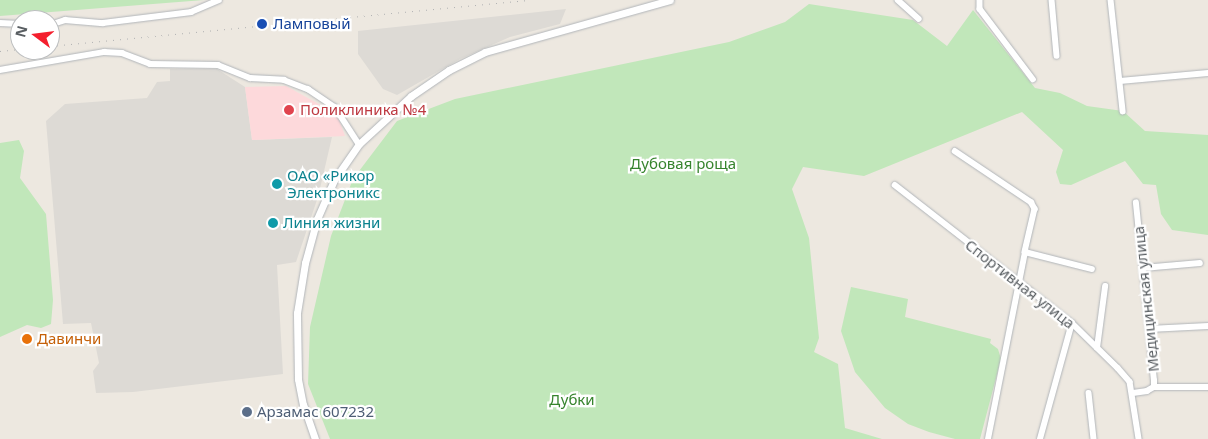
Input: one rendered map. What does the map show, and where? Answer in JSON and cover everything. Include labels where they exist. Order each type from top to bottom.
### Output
[{"type":"street","points":[[60,22],[65,20],[103,23],[191,12],[219,0]]},
{"type":"street","points":[[315,439],[303,405],[298,379],[297,312],[305,263],[317,219],[334,180],[359,144],[411,96],[449,70],[485,52],[670,0]]},
{"type":"street","points":[[898,0],[920,19]]},
{"type":"street","points":[[980,0],[980,8],[1033,79]]},
{"type":"street","points":[[1052,0],[1057,56]]},
{"type":"street","points":[[1111,0],[1123,111]]},
{"type":"street","points":[[0,70],[104,52],[122,53],[150,64],[218,65],[250,78],[284,80],[308,89],[335,107],[359,144]]},
{"type":"street","points":[[1120,81],[1208,73]]},
{"type":"street","points":[[955,151],[1031,202],[1035,209],[1018,284],[988,439]]},
{"type":"street","name":"Спортивная улица","points":[[895,185],[1018,284],[1072,323],[1130,382],[1133,394]]},
{"type":"street","name":"Медицинская улица","points":[[1133,394],[1154,387],[1136,202]]},
{"type":"street","points":[[1025,252],[1092,269]]},
{"type":"street","points":[[1143,268],[1200,263]]},
{"type":"street","points":[[1097,348],[1105,287]]},
{"type":"street","points":[[1040,439],[1072,323]]},
{"type":"street","points":[[1149,328],[1208,326]]},
{"type":"street","points":[[1154,387],[1208,387]]},
{"type":"street","points":[[1088,393],[1094,439]]},
{"type":"street","points":[[1133,394],[1139,439]]},
{"type":"shaded area","points":[[566,9],[560,24],[510,37],[460,59],[397,95],[383,89],[358,54],[358,31]]},
{"type":"shaded area","points":[[170,69],[217,69],[245,87],[252,140],[332,137],[318,197],[296,262],[277,265],[283,374],[133,392],[96,393],[93,371],[99,363],[91,323],[63,324],[46,121],[65,104],[147,98],[157,82],[170,81]]},
{"type":"shaded area","name":"Поликлиника №4","points":[[286,86],[337,114],[345,136],[252,140],[245,87]]},
{"type":"green space","points":[[0,0],[204,0],[60,11],[10,10],[10,15],[0,16]]},
{"type":"green space","points":[[809,4],[913,20],[947,46],[973,10],[1035,88],[1060,93],[1087,106],[1123,111],[1145,131],[1208,135],[1208,235],[1172,230],[1161,214],[1156,185],[1143,184],[1125,161],[1071,185],[1060,184],[1056,172],[1063,150],[1022,112],[864,176],[803,167],[792,189],[809,238],[819,338],[814,352],[838,364],[845,428],[882,439],[330,439],[308,384],[310,327],[331,236],[353,179],[397,121],[455,99],[729,42],[785,22]]},
{"type":"green space","points":[[19,140],[24,151],[20,178],[46,214],[53,300],[51,324],[41,328],[27,325],[0,337],[0,143]]},
{"type":"green space","points":[[851,287],[908,299],[905,317],[991,339],[990,343],[998,349],[1001,359],[980,439],[955,439],[929,432],[908,424],[885,408],[855,372],[841,331]]},
{"type":"railway","points":[[60,45],[529,0]]},
{"type":"railway","points":[[0,51],[10,50]]},
{"type":"place","name":"Ламповый","points":[[262,24]]},
{"type":"place","name":"Поликлиника №4","points":[[289,110]]},
{"type":"place","name":"ОАО «Рикор Электроникс","points":[[277,184]]},
{"type":"place","name":"Линия жизни","points":[[273,223]]},
{"type":"place","name":"Давинчи","points":[[27,339]]},
{"type":"place","name":"Арзамас 607232","points":[[247,412]]},
{"type":"park label","name":"Дубовая роща","points":[[683,164]]},
{"type":"park label","name":"Дубки","points":[[572,400]]}]
